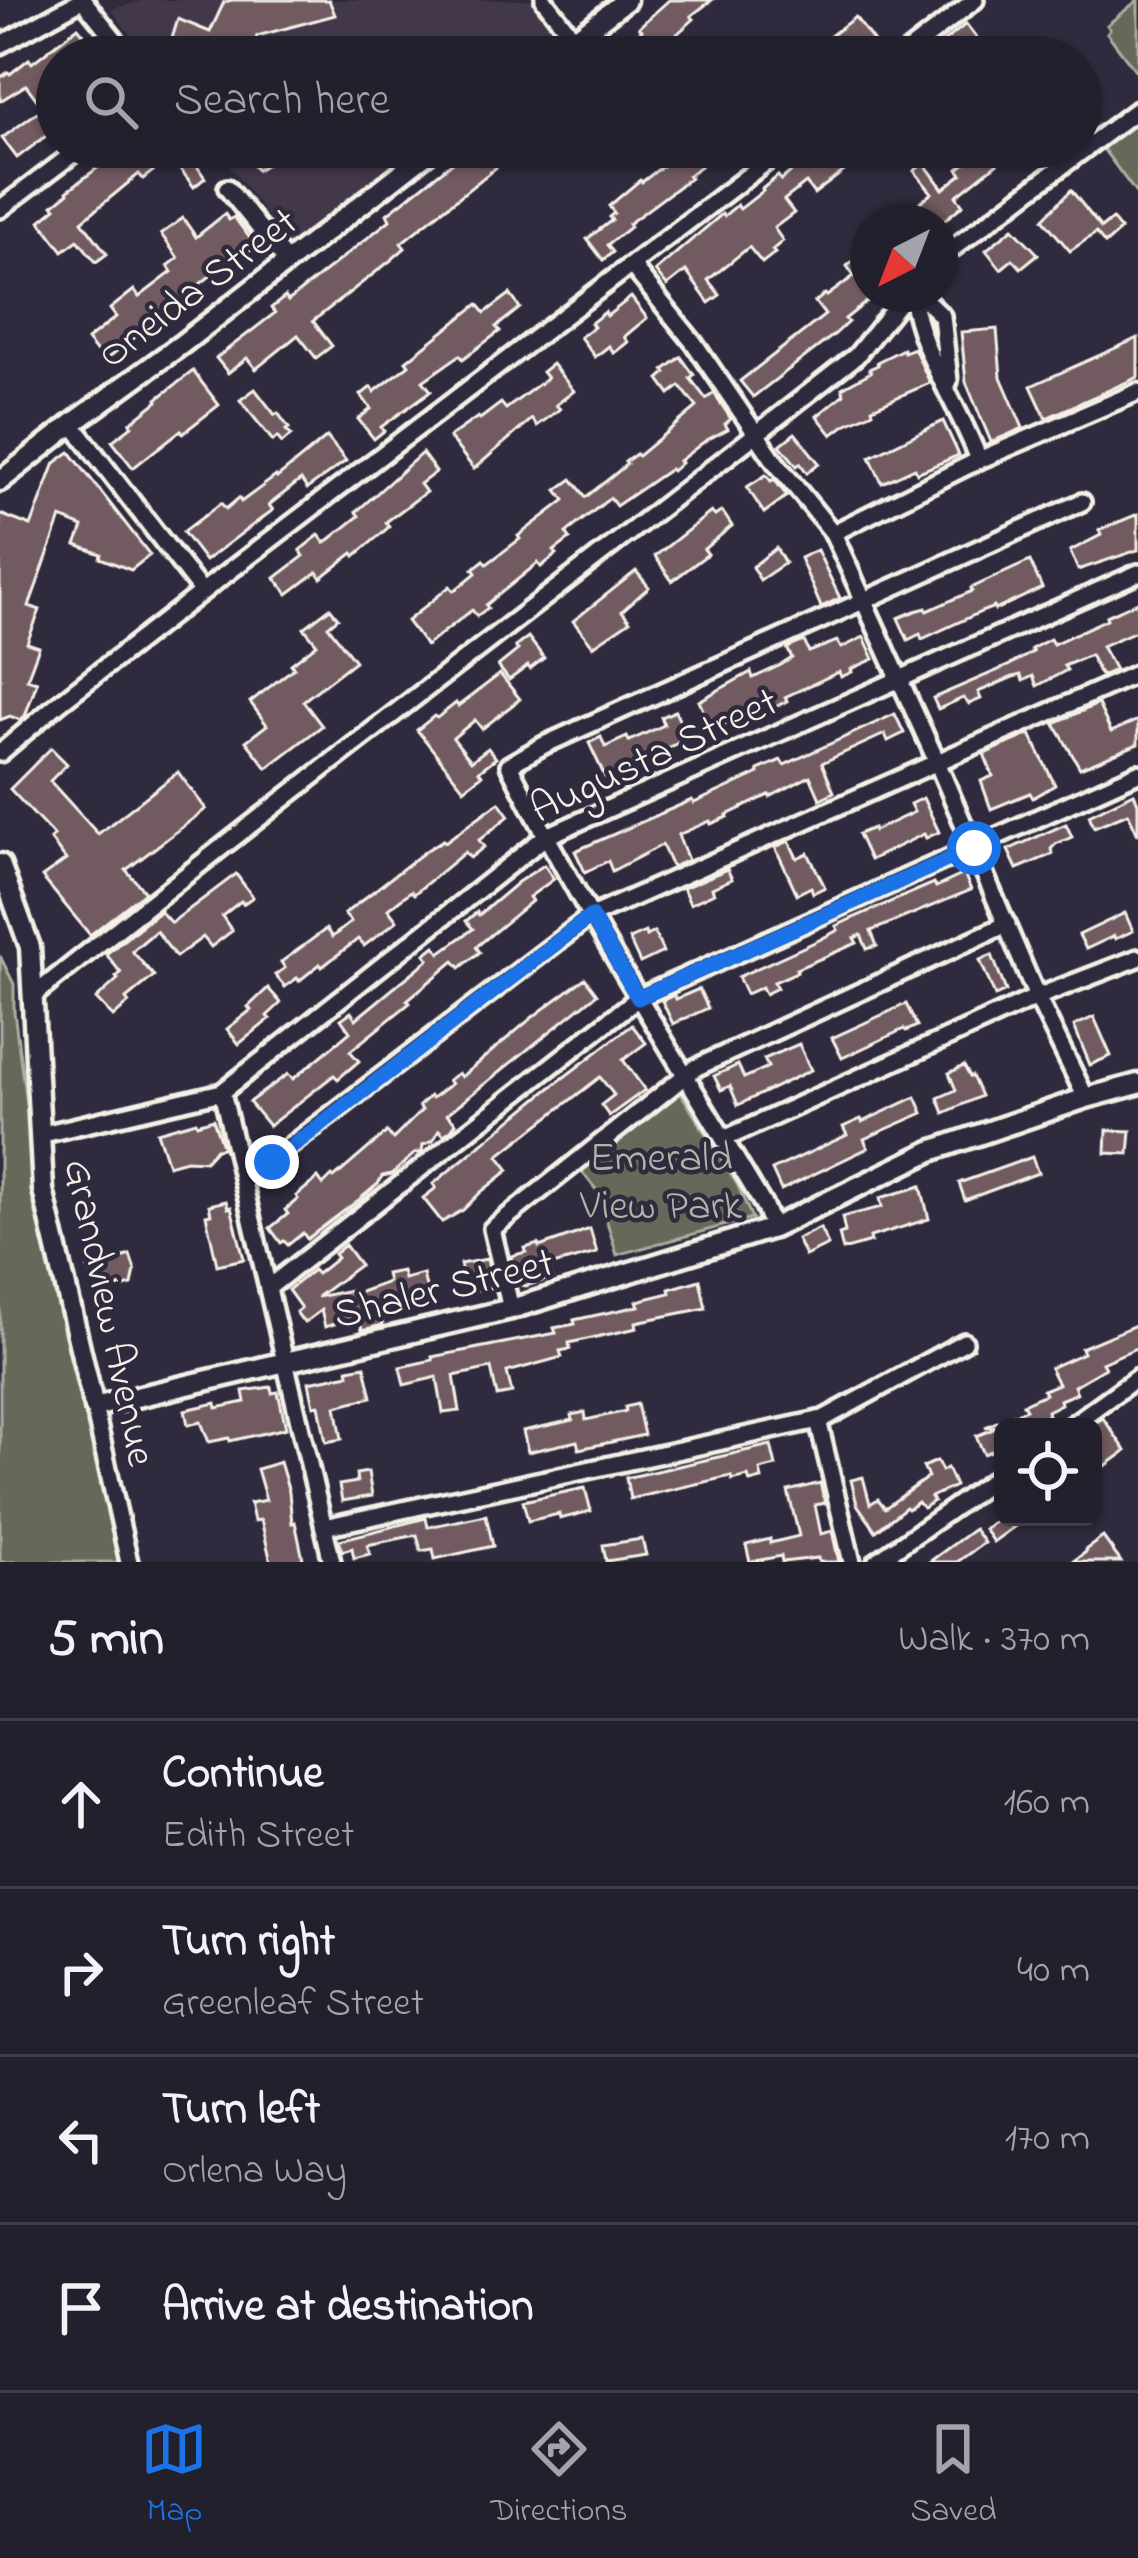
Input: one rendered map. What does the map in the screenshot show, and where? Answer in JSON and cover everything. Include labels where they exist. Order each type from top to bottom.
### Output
[{"type":"street","points":[[0,45],[83,0],[112,36]]},
{"type":"street","points":[[544,0],[572,36]]},
{"type":"street","points":[[580,36],[626,0]]},
{"type":"street","points":[[928,36],[975,0]]},
{"type":"street","points":[[1102,136],[1138,109]]},
{"type":"street","points":[[0,209],[54,168]]},
{"type":"street","name":"Oneida Street","points":[[0,481],[408,168]]},
{"type":"street","points":[[0,753],[202,592],[759,168]]},
{"type":"street","points":[[958,244],[1060,168]]},
{"type":"street","points":[[227,188],[287,262]]},
{"type":"street","points":[[632,266],[833,533],[1037,998],[1086,1098]]},
{"type":"street","points":[[32,997],[238,831],[856,356],[896,312]]},
{"type":"street","points":[[914,312],[979,460]]},
{"type":"street","points":[[937,312],[942,316],[951,396]]},
{"type":"street","points":[[833,533],[979,460],[1138,392]]},
{"type":"street","points":[[72,424],[202,592]]},
{"type":"street","points":[[773,1228],[545,837],[509,765],[816,620],[1082,502]]},
{"type":"street","name":"Augusta Street","points":[[39,1136],[222,1092],[545,837],[1138,573]]},
{"type":"street","points":[[243,1182],[591,916],[1138,674]]},
{"type":"street","points":[[268,1288],[638,998],[1138,773]]},
{"type":"street","name":"Grandview Avenue","points":[[0,864],[30,947],[43,1190],[129,1562]]},
{"type":"street","points":[[511,1310],[492,1228],[684,1076],[1007,924]]},
{"type":"street","points":[[724,1139],[1037,998],[1138,958]]},
{"type":"street","name":"Shaler Street","points":[[94,1407],[511,1310],[773,1228],[931,1151],[1138,1084]]},
{"type":"street","points":[[222,1092],[332,1562]]},
{"type":"street","points":[[324,1527],[829,1418],[964,1342]]},
{"type":"street","points":[[1081,1418],[1138,1377]]},
{"type":"street","points":[[818,1420],[852,1562]]},
{"type":"street","points":[[876,1562],[994,1479]]},
{"type":"shaded area","points":[[145,0],[533,0],[560,34],[131,36],[111,9]]},
{"type":"shaded area","points":[[231,168],[388,168],[289,244]]},
{"type":"green space","points":[[1138,0],[1138,74],[1107,33],[1107,25]]},
{"type":"green space","points":[[1138,96],[1138,196],[1102,147],[1102,126]]},
{"type":"green space","points":[[0,956],[14,984],[40,1208],[127,1562],[0,1562]]},
{"type":"green space","name":"Emerald View Park","points":[[678,1089],[737,1184],[752,1218],[617,1255],[598,1192],[578,1167]]},
{"type":"building","points":[[329,0],[335,15],[257,36],[173,36],[178,19],[210,32],[224,2]]},
{"type":"building","points":[[669,0],[712,0],[675,36],[635,36],[642,30],[639,27]]},
{"type":"building","points":[[855,17],[869,36],[830,36]]},
{"type":"building","points":[[966,24],[975,36],[951,36]]},
{"type":"building","points":[[29,59],[36,60],[36,99],[26,85],[0,101],[0,78]]},
{"type":"building","points":[[36,113],[36,144],[17,158],[2,138]]},
{"type":"building","points":[[97,168],[157,168],[143,179],[139,174],[82,221],[107,254],[96,262],[78,240],[63,251],[40,221],[67,191]]},
{"type":"building","points":[[179,168],[198,168],[205,178],[194,187]]},
{"type":"building","points":[[445,168],[496,168],[313,321],[332,346],[316,358],[298,335],[256,369],[247,358],[228,373],[216,358],[275,313],[271,308],[285,297],[288,301],[390,220],[387,214]]},
{"type":"building","points":[[660,168],[698,168],[628,224],[607,245],[613,252],[603,260],[587,239],[612,220],[609,206]]},
{"type":"building","points":[[796,168],[848,168],[814,194],[806,183],[784,200],[794,213],[774,228],[783,241],[772,250],[775,253],[762,263],[749,247],[708,280],[720,295],[709,303],[686,271],[667,286],[655,271],[722,214],[737,205],[740,209],[778,176],[781,180]]},
{"type":"building","points":[[918,168],[928,168],[943,189],[962,174],[959,168],[991,168],[956,196],[963,205],[958,209],[958,204],[917,204],[932,193],[914,171]]},
{"type":"building","points":[[1071,190],[1101,228],[1112,219],[1121,230],[1105,244],[1096,233],[1070,251],[1043,219]]},
{"type":"building","points":[[225,214],[229,220],[234,217],[256,246],[188,291],[104,361],[87,340],[116,317],[110,309],[134,290],[139,297],[172,272],[168,266],[178,258],[161,234],[183,218],[196,237]]},
{"type":"building","points":[[1013,228],[1038,254],[1021,268],[1013,259],[1001,269],[986,250]]},
{"type":"building","points":[[850,279],[850,312],[854,312],[845,319],[848,322],[753,397],[740,381],[825,315],[815,302]]},
{"type":"building","points":[[510,294],[520,308],[496,327],[500,331],[423,381],[431,391],[381,427],[384,431],[374,439],[358,419],[371,409],[361,395],[371,387],[374,392],[409,365],[406,361],[478,304],[485,313]]},
{"type":"building","points":[[631,297],[647,318],[624,337],[628,342],[614,353],[609,346],[595,357],[580,337],[605,312],[607,316]]},
{"type":"building","points":[[997,329],[1001,377],[1023,428],[991,442],[966,382],[961,332]]},
{"type":"building","points":[[1138,338],[1138,377],[1046,418],[1031,386]]},
{"type":"building","points":[[914,348],[930,383],[872,408],[873,412],[832,435],[817,416],[844,394],[842,388],[871,372],[877,362]]},
{"type":"building","points":[[681,357],[706,399],[714,393],[731,419],[725,424],[728,429],[616,506],[610,498],[566,533],[570,539],[541,567],[538,563],[488,608],[477,616],[472,610],[426,646],[407,621],[450,586],[454,591],[476,573],[473,569],[484,560],[487,564],[565,500],[557,490],[572,479],[586,497],[697,407],[680,386],[670,394],[659,379]]},
{"type":"building","points":[[552,364],[574,391],[556,405],[560,409],[537,426],[532,419],[474,469],[449,437],[501,403],[506,409],[547,378],[542,372]]},
{"type":"building","points":[[193,371],[219,405],[133,468],[112,441]]},
{"type":"building","points":[[255,389],[289,428],[291,435],[282,443],[277,437],[273,441],[240,400]]},
{"type":"building","points":[[943,421],[959,455],[882,483],[870,457]]},
{"type":"building","points":[[795,433],[819,463],[807,473],[780,445]]},
{"type":"building","points":[[327,437],[346,461],[307,489],[301,480],[269,505],[273,510],[205,561],[183,532],[221,503],[226,509],[239,498],[241,502]]},
{"type":"building","points":[[70,452],[150,555],[131,570],[100,558],[101,554],[76,545],[83,527],[61,518],[29,606],[40,610],[27,643],[39,647],[27,679],[37,682],[25,716],[0,720],[0,514],[31,526],[55,463]]},
{"type":"building","points":[[422,453],[436,472],[420,484],[426,492],[386,522],[389,527],[355,556],[353,553],[321,578],[317,572],[288,594],[275,578],[304,556],[300,550],[319,535],[325,543],[359,516],[356,512]]},
{"type":"building","points":[[766,475],[787,496],[764,513],[747,487]]},
{"type":"building","points":[[722,511],[732,526],[704,549],[708,554],[672,581],[655,556],[711,512],[715,516]]},
{"type":"building","points":[[1138,514],[1138,550],[1078,570],[1070,551],[1101,535],[1099,530]]},
{"type":"building","points":[[776,548],[785,563],[760,580],[752,567]]},
{"type":"building","points":[[817,550],[840,598],[821,607],[800,558]]},
{"type":"building","points":[[1030,561],[1042,588],[922,639],[920,634],[908,640],[898,618],[927,611]]},
{"type":"building","points":[[636,571],[649,587],[622,611],[630,621],[593,646],[573,621]]},
{"type":"building","points":[[1138,602],[1138,630],[1102,646],[1115,670],[1101,676],[1090,655],[1064,666],[1067,670],[1037,686],[1033,676],[1023,681],[1021,675],[978,692],[981,699],[969,704],[963,698],[938,709],[933,698],[1008,666],[1050,639],[1053,644]]},
{"type":"building","points":[[330,608],[338,618],[328,626],[355,661],[303,701],[322,726],[267,768],[246,741],[267,725],[250,702],[317,644],[304,628]]},
{"type":"building","points":[[528,637],[544,658],[509,680],[498,666]]},
{"type":"building","points":[[864,637],[874,659],[785,697],[787,701],[772,708],[769,703],[712,730],[699,701],[751,672],[753,678],[781,665],[792,658],[787,648],[804,641],[809,652],[837,641],[841,648]]},
{"type":"building","points":[[500,674],[520,699],[482,729],[475,720],[453,738],[471,761],[488,748],[496,758],[464,789],[417,730]]},
{"type":"building","points":[[1098,704],[1111,732],[1138,720],[1138,744],[1080,768],[1054,723]]},
{"type":"building","points":[[675,711],[688,739],[605,777],[589,743],[601,737],[605,747],[627,737],[629,741],[664,725],[661,717]]},
{"type":"building","points":[[895,714],[904,733],[888,741],[885,734],[822,763],[834,792],[820,799],[810,776],[728,817],[678,835],[688,860],[672,867],[662,845],[612,871],[608,861],[585,872],[575,851],[694,803],[781,760],[784,765]]},
{"type":"building","points":[[1030,734],[1055,785],[1033,798],[1030,793],[991,809],[981,781],[993,776],[984,754]]},
{"type":"building","points":[[51,748],[67,764],[50,781],[98,834],[178,772],[206,809],[126,870],[145,892],[90,935],[42,877],[66,860],[50,839],[54,836],[10,789]]},
{"type":"building","points":[[1134,793],[1138,835],[1128,813],[1094,827],[1089,815]]},
{"type":"building","points":[[923,798],[939,832],[926,838],[924,834],[870,860],[858,834],[914,812],[910,804]]},
{"type":"building","points":[[499,802],[509,816],[479,840],[484,847],[470,858],[465,852],[388,909],[397,921],[364,946],[358,939],[299,981],[285,987],[275,975],[285,968],[281,962],[326,929],[332,937],[351,922],[344,914]]},
{"type":"building","points":[[1066,824],[1072,837],[1056,844],[1053,854],[1017,869],[1008,850]]},
{"type":"building","points":[[789,841],[797,858],[808,853],[825,887],[797,894],[775,847]]},
{"type":"building","points":[[544,865],[554,879],[476,947],[480,952],[460,968],[454,961],[350,1051],[359,1061],[269,1126],[249,1102],[288,1074],[293,1079],[350,1032],[341,1019],[351,1012],[356,1019],[429,959],[425,954],[435,946],[440,953],[473,929],[466,921]]},
{"type":"building","points":[[727,869],[732,879],[690,904],[683,888]]},
{"type":"building","points":[[236,874],[253,897],[222,916],[232,931],[211,947],[203,937],[176,957],[156,931],[132,951],[154,976],[113,1017],[96,999],[121,973],[106,954],[160,911],[171,923]]},
{"type":"building","points":[[964,874],[971,890],[871,931],[877,946],[867,949],[861,935],[854,938],[857,943],[774,982],[777,988],[765,994],[762,987],[746,994],[738,977],[819,940],[853,918]]},
{"type":"building","points":[[1125,913],[1133,931],[1086,949],[1079,935]]},
{"type":"building","points":[[645,932],[646,936],[654,932],[663,952],[640,963],[629,939]]},
{"type":"building","points":[[992,955],[1006,991],[995,996],[980,960]]},
{"type":"building","points":[[585,978],[597,994],[447,1114],[456,1123],[451,1130],[444,1135],[439,1130],[422,1152],[382,1176],[307,1239],[303,1233],[288,1245],[281,1243],[270,1228],[288,1214],[285,1210],[296,1196],[318,1178],[323,1185],[334,1178],[387,1132],[393,1139],[422,1110],[419,1106],[451,1084],[448,1080],[458,1073],[461,1077]]},
{"type":"building","points":[[268,988],[281,1003],[267,1016],[270,1019],[239,1044],[227,1029]]},
{"type":"building","points":[[699,989],[708,1008],[673,1024],[662,1001]]},
{"type":"building","points":[[906,1004],[917,1026],[842,1058],[832,1038]]},
{"type":"building","points":[[1094,1017],[1111,1056],[1090,1065],[1074,1026]]},
{"type":"building","points":[[632,1025],[646,1043],[623,1060],[645,1090],[609,1116],[601,1105],[614,1095],[600,1077],[498,1156],[509,1170],[442,1222],[423,1198],[436,1188],[433,1184]]},
{"type":"building","points":[[799,1044],[811,1070],[738,1105],[730,1086],[721,1090],[714,1076],[738,1065],[744,1078],[768,1067],[764,1059]]},
{"type":"building","points":[[964,1066],[981,1096],[944,1113],[938,1098],[956,1090],[949,1073]]},
{"type":"building","points":[[916,1097],[923,1113],[864,1139],[868,1148],[781,1190],[772,1170],[847,1135],[843,1127]]},
{"type":"building","points":[[213,1119],[223,1148],[205,1161],[168,1165],[157,1132]]},
{"type":"building","points":[[1107,1130],[1131,1131],[1129,1154],[1106,1153]]},
{"type":"building","points":[[1032,1157],[1038,1173],[965,1200],[959,1183]]},
{"type":"building","points":[[921,1186],[929,1219],[843,1250],[842,1217],[882,1207],[880,1198]]},
{"type":"building","points":[[226,1201],[244,1259],[217,1265],[206,1215],[211,1214],[209,1205]]},
{"type":"building","points":[[820,1228],[828,1245],[805,1256],[797,1239]]},
{"type":"building","points":[[590,1229],[597,1253],[549,1266],[552,1278],[517,1284],[511,1256]]},
{"type":"building","points":[[345,1245],[360,1265],[317,1297],[351,1290],[355,1294],[388,1282],[386,1274],[402,1271],[404,1279],[423,1274],[430,1304],[398,1311],[399,1315],[381,1318],[383,1325],[362,1330],[359,1316],[325,1327],[321,1310],[304,1323],[296,1312],[301,1308],[288,1290],[313,1270],[317,1274]]},
{"type":"building","points":[[130,1255],[135,1270],[132,1285],[101,1293],[88,1269]]},
{"type":"building","points":[[487,1259],[493,1287],[466,1292],[460,1264]]},
{"type":"building","points":[[700,1280],[706,1308],[636,1322],[637,1328],[569,1343],[570,1349],[560,1351],[562,1357],[507,1372],[512,1393],[497,1396],[491,1368],[454,1376],[460,1411],[443,1413],[437,1377],[404,1385],[400,1367],[556,1333],[554,1328],[575,1324],[574,1320],[639,1306],[637,1301]]},
{"type":"building","points":[[1138,1324],[1138,1347],[1102,1363],[1105,1368],[1074,1386],[1077,1393],[1060,1400],[1048,1415],[1006,1418],[1058,1384],[1050,1368],[1083,1353],[1081,1348]]},
{"type":"building","points":[[365,1366],[372,1397],[336,1406],[342,1439],[326,1442],[309,1382]]},
{"type":"building","points":[[271,1387],[272,1393],[278,1392],[286,1428],[209,1442],[201,1422],[188,1425],[185,1410],[245,1402],[243,1391]]},
{"type":"building","points":[[637,1404],[644,1435],[579,1449],[577,1441],[528,1452],[523,1431],[573,1420],[572,1415],[585,1412],[586,1420],[626,1411],[625,1407]]},
{"type":"building","points":[[1102,1419],[1126,1451],[1102,1468]]},
{"type":"building","points":[[994,1429],[994,1450],[984,1454],[976,1436]]},
{"type":"building","points":[[771,1445],[776,1466],[760,1470],[762,1479],[750,1482],[748,1476],[732,1480],[731,1476],[630,1499],[626,1478]]},
{"type":"building","points":[[937,1461],[942,1471],[947,1468],[955,1486],[931,1497],[934,1501],[923,1508],[918,1502],[906,1507],[876,1531],[857,1504],[851,1480],[863,1477],[870,1504],[878,1499],[885,1508],[928,1477],[923,1467]]},
{"type":"building","points":[[280,1462],[303,1559],[292,1562],[271,1562],[261,1520],[254,1521],[250,1503],[266,1500],[257,1469]]},
{"type":"building","points":[[368,1472],[372,1496],[342,1501],[339,1485],[357,1482],[356,1474]]},
{"type":"building","points":[[820,1483],[825,1503],[815,1505],[821,1534],[832,1531],[839,1562],[819,1562],[818,1558],[782,1562],[781,1556],[750,1562],[746,1545],[799,1536],[788,1491]]},
{"type":"building","points":[[585,1488],[591,1511],[528,1521],[523,1501]]},
{"type":"building","points":[[486,1515],[493,1546],[435,1559],[433,1549],[421,1551],[417,1535],[367,1545],[370,1554],[354,1558],[352,1548],[342,1551],[339,1540],[426,1518],[428,1527]]},
{"type":"building","points":[[994,1522],[994,1526],[1015,1526],[993,1542],[984,1529]]},
{"type":"building","points":[[974,1529],[984,1543],[957,1562],[929,1562]]},
{"type":"building","points":[[1103,1537],[1121,1562],[1072,1562],[1085,1550]]},
{"type":"building","points":[[642,1539],[646,1555],[606,1561],[603,1545]]},
{"type":"route","points":[[272,1162],[591,916],[638,998],[974,848]]}]
